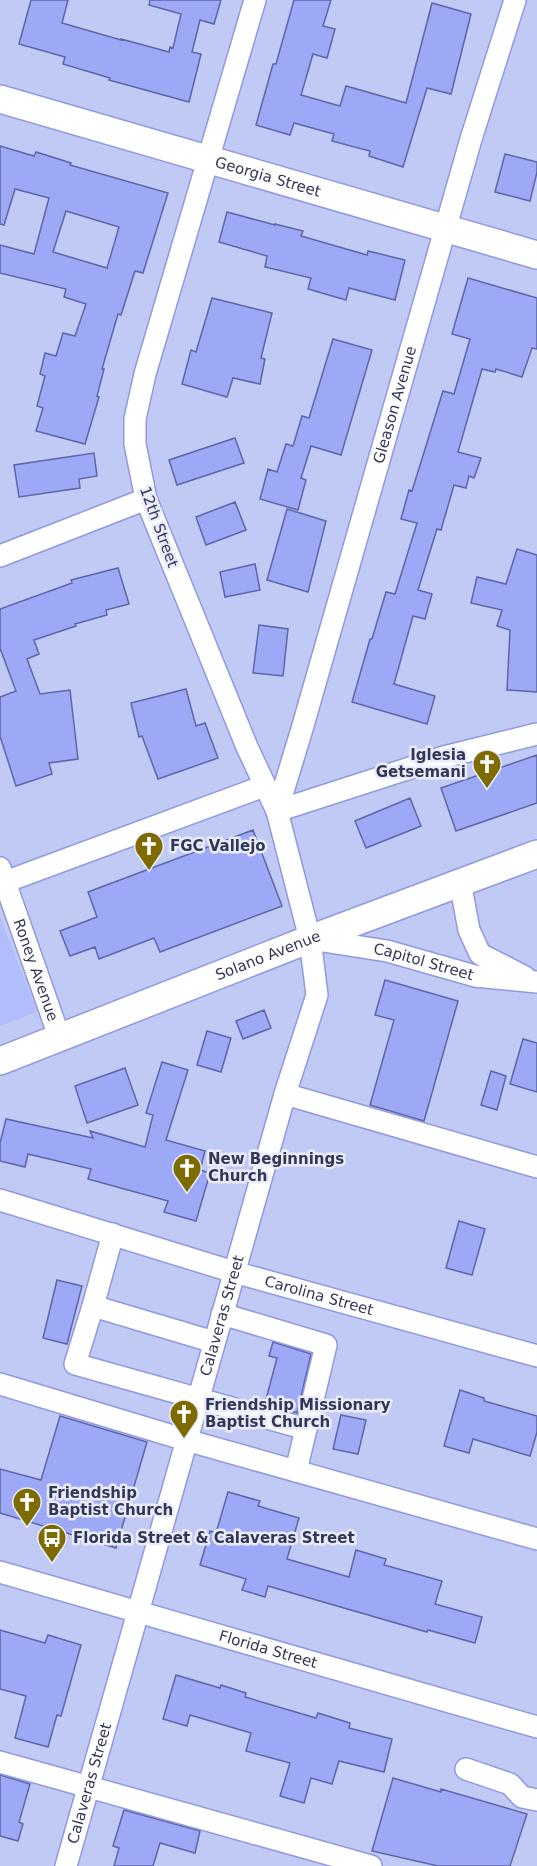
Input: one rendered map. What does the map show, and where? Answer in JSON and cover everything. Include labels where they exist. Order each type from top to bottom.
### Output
[{"type":"main road","name":"Georgia Street","points":[[0,99],[537,255]]},
{"type":"main road","name":"Solano Avenue","points":[[0,1061],[310,939],[537,854]]},
{"type":"street","name":"12th Street","points":[[255,0],[145,374],[135,419],[135,444],[146,499],[264,786],[277,811],[310,939]]},
{"type":"street","name":"Gleason Avenue","points":[[277,811],[471,139],[515,0]]},
{"type":"street","points":[[0,556],[146,499]]},
{"type":"street","points":[[277,811],[444,757],[537,735]]},
{"type":"street","points":[[3,875],[264,786]]},
{"type":"street","name":"Roney Avenue","points":[[3,875],[60,1038]]},
{"type":"street","points":[[460,882],[469,930],[480,954],[535,982]]},
{"type":"street","name":"Capitol Street","points":[[310,939],[387,951],[475,976],[535,982]]},
{"type":"street","name":"Calaveras Street","points":[[66,1866],[285,1094],[317,995],[310,939]]},
{"type":"street","points":[[285,1094],[537,1167]]},
{"type":"street","name":"Carolina Street","points":[[0,1200],[234,1272],[537,1356]]},
{"type":"street","points":[[113,1234],[75,1365],[306,1429]]},
{"type":"street","points":[[93,1306],[214,1342]]},
{"type":"street","points":[[222,1314],[326,1345],[296,1471]]},
{"type":"street","points":[[0,1384],[186,1440],[537,1539]]},
{"type":"street","name":"Florida Street","points":[[0,1572],[537,1726]]},
{"type":"street","points":[[0,1762],[371,1866]]},
{"type":"street","points":[[466,1769],[510,1784],[522,1797],[537,1800]]},
{"type":"shaded area","points":[[0,917],[37,1012],[0,1026]]},
{"type":"building","points":[[31,0],[68,0],[62,23],[169,52],[170,47],[173,48],[181,14],[149,5],[150,0],[221,0],[214,24],[200,20],[192,52],[201,54],[189,102],[109,80],[110,78],[63,64],[65,57],[19,44]]},
{"type":"building","points":[[294,0],[331,0],[323,26],[335,29],[327,58],[313,54],[301,95],[340,106],[346,86],[406,103],[432,3],[471,14],[451,94],[427,88],[403,167],[369,156],[370,151],[332,141],[334,134],[294,123],[290,135],[256,125]]},
{"type":"building","points":[[0,146],[34,156],[36,152],[71,163],[70,165],[168,193],[143,273],[135,271],[121,315],[118,314],[102,369],[104,369],[97,396],[99,397],[85,444],[36,431],[43,408],[37,406],[45,376],[40,374],[45,353],[56,356],[63,333],[75,336],[86,304],[64,297],[66,289],[0,273],[0,245],[34,254],[49,198],[15,189],[4,225],[0,224]],"holes":[[[66,211],[119,227],[107,268],[53,252]]]},
{"type":"building","points":[[505,154],[537,162],[530,201],[495,192]]},
{"type":"building","points":[[227,212],[303,231],[301,236],[367,255],[368,251],[405,260],[395,300],[349,288],[346,300],[308,289],[311,278],[265,267],[267,256],[219,242]]},
{"type":"building","points":[[468,278],[537,298],[537,349],[532,348],[522,377],[496,369],[495,372],[482,369],[458,452],[481,458],[474,478],[469,476],[466,488],[454,485],[441,530],[437,529],[418,590],[432,594],[425,619],[413,616],[394,684],[435,696],[427,724],[352,702],[386,592],[395,594],[417,523],[401,519],[409,490],[412,491],[443,391],[454,394],[470,339],[452,334]]},
{"type":"building","points":[[212,298],[272,313],[261,358],[265,359],[260,384],[233,378],[227,397],[182,384],[191,350],[196,352]]},
{"type":"building","points":[[333,339],[372,350],[341,455],[311,446],[301,478],[306,480],[298,510],[260,499],[268,469],[277,472],[286,444],[293,446],[302,416],[309,418]]},
{"type":"building","points":[[235,438],[244,463],[177,485],[169,460]]},
{"type":"building","points":[[94,453],[97,476],[79,479],[80,488],[19,497],[14,465]]},
{"type":"building","points":[[235,502],[246,530],[206,545],[196,517]]},
{"type":"building","points":[[287,509],[326,521],[308,592],[267,580]]},
{"type":"building","points":[[517,549],[537,555],[537,692],[507,690],[510,630],[497,626],[502,610],[471,603],[477,577],[506,584]]},
{"type":"building","points":[[255,564],[260,590],[225,597],[220,572]]},
{"type":"building","points":[[118,568],[129,604],[106,610],[107,615],[75,624],[76,626],[34,640],[39,654],[27,659],[40,694],[70,690],[78,759],[49,763],[52,774],[16,786],[0,736],[0,697],[16,691],[0,648],[0,609],[72,583],[71,580]]},
{"type":"building","points":[[259,625],[288,629],[283,676],[253,673]]},
{"type":"building","points":[[186,689],[196,726],[205,723],[218,758],[158,779],[142,736],[139,737],[131,703]]},
{"type":"building","points":[[537,755],[537,803],[456,831],[441,788]]},
{"type":"building","points":[[410,798],[421,826],[366,848],[355,821]]},
{"type":"building","points":[[253,830],[282,906],[160,952],[154,938],[99,959],[95,947],[70,956],[60,931],[97,917],[88,892]]},
{"type":"building","points":[[385,980],[458,1001],[424,1121],[370,1105],[394,1020],[375,1015]]},
{"type":"building","points":[[264,1010],[271,1028],[243,1039],[236,1021]]},
{"type":"building","points":[[207,1031],[231,1038],[221,1072],[197,1065]]},
{"type":"building","points":[[523,1039],[537,1043],[537,1092],[510,1084]]},
{"type":"building","points":[[162,1062],[188,1070],[166,1140],[205,1151],[200,1170],[210,1173],[196,1221],[164,1212],[168,1201],[88,1179],[91,1169],[28,1154],[25,1167],[0,1161],[0,1143],[6,1119],[93,1138],[90,1131],[145,1147],[153,1115],[146,1113]]},
{"type":"building","points":[[125,1068],[138,1105],[87,1123],[75,1086]]},
{"type":"building","points":[[491,1071],[506,1076],[497,1110],[481,1105]]},
{"type":"building","points":[[459,1221],[485,1229],[472,1275],[446,1268]]},
{"type":"building","points":[[57,1280],[82,1286],[67,1344],[43,1338]]},
{"type":"building","points":[[273,1342],[311,1354],[297,1413],[265,1403],[277,1358],[269,1356]]},
{"type":"building","points":[[460,1390],[484,1398],[484,1401],[537,1416],[537,1432],[530,1456],[473,1439],[469,1453],[444,1446]]},
{"type":"building","points":[[341,1415],[366,1420],[358,1454],[333,1449]]},
{"type":"building","points":[[60,1416],[147,1442],[116,1548],[0,1513],[0,1469],[41,1480]]},
{"type":"building","points":[[228,1492],[260,1501],[258,1506],[299,1518],[287,1559],[349,1577],[356,1550],[386,1559],[384,1565],[442,1581],[435,1604],[482,1617],[475,1643],[428,1630],[427,1632],[268,1586],[265,1597],[242,1590],[246,1579],[200,1565],[210,1531],[216,1533]]},
{"type":"building","points":[[0,1630],[45,1643],[48,1635],[81,1645],[61,1716],[57,1715],[48,1747],[15,1738],[26,1696],[0,1689]]},
{"type":"building","points":[[176,1675],[220,1688],[221,1685],[246,1693],[245,1697],[316,1718],[318,1713],[350,1723],[349,1728],[392,1739],[384,1772],[339,1761],[332,1784],[311,1778],[304,1803],[280,1796],[290,1763],[246,1751],[251,1733],[190,1715],[187,1726],[163,1719]]},
{"type":"building","points":[[0,1775],[30,1784],[19,1822],[23,1824],[18,1841],[0,1836]]},
{"type":"building","points":[[393,1778],[441,1792],[441,1789],[527,1814],[510,1866],[438,1866],[372,1851]]},
{"type":"building","points":[[124,1810],[200,1831],[195,1853],[160,1843],[153,1866],[114,1866],[119,1848],[113,1846]]},
{"type":"place","name":"Iglesia Getsemani","points":[[487,790]]},
{"type":"place","name":"FGC Vallejo","points":[[149,872]]},
{"type":"place","name":"New Beginnings Church","points":[[187,1194]]},
{"type":"place","name":"Friendship Missionary Baptist Church","points":[[184,1440]]},
{"type":"place","name":"Friendship Baptist Church","points":[[27,1528]]},
{"type":"place","name":"Florida Street & Calaveras Street","points":[[52,1564]]}]
